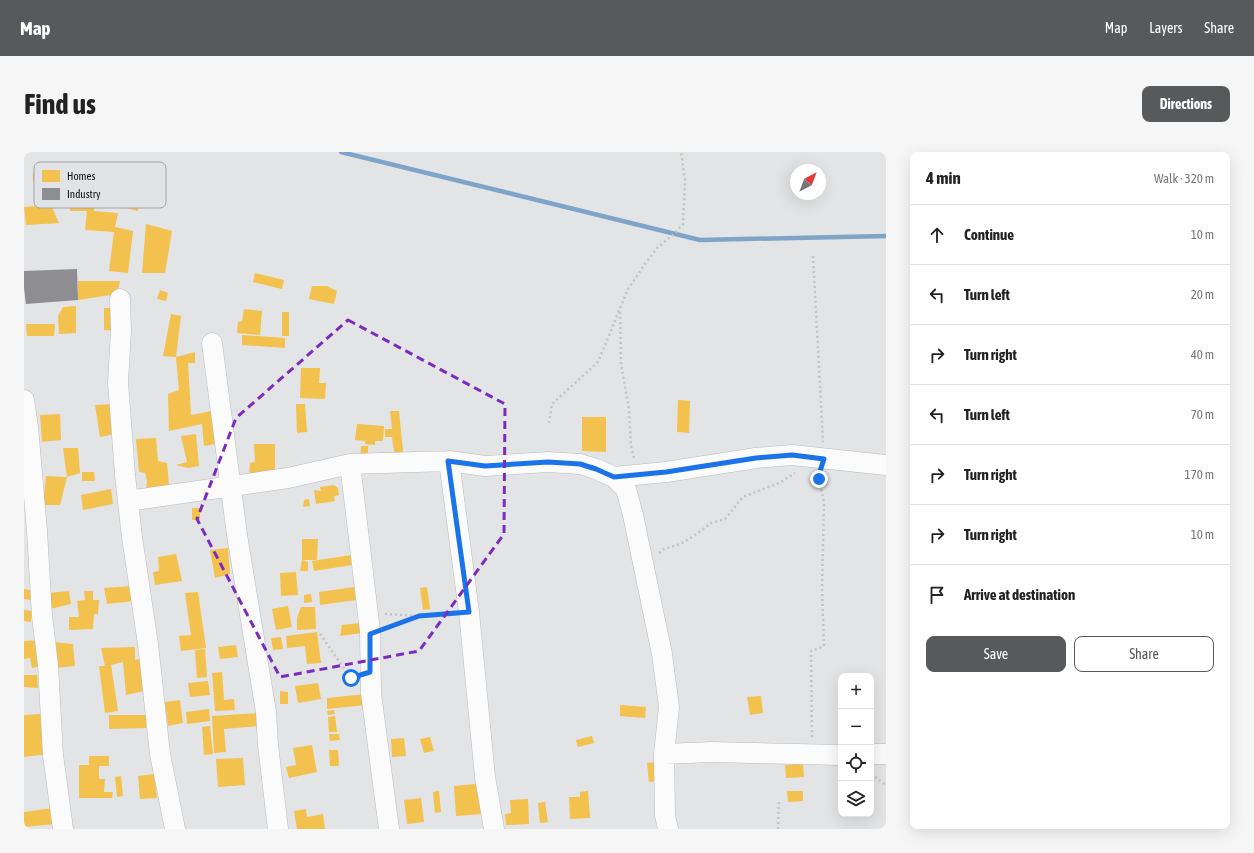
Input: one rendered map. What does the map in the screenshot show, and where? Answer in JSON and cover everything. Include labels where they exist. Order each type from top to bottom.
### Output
[{"type":"street","points":[[120,299],[121,331],[118,382],[120,428],[132,537],[148,644],[160,754],[175,829]]},
{"type":"street","points":[[212,343],[237,535],[266,712],[268,745],[278,829]]},
{"type":"street","points":[[24,400],[28,427],[42,616],[62,829]]},
{"type":"street","points":[[614,477],[666,472],[756,458],[792,455],[886,465]]},
{"type":"street","points":[[128,501],[288,478],[350,464],[448,461],[485,466],[548,462],[580,464],[614,477],[626,489],[633,515],[662,654],[669,707],[664,754],[665,815],[668,829]]},
{"type":"street","points":[[448,461],[469,612],[485,777],[494,829]]},
{"type":"street","points":[[350,464],[370,634],[371,693],[389,829]]},
{"type":"street","points":[[664,754],[712,752],[838,755]]},
{"type":"street","points":[[874,754],[886,754]]},
{"type":"path","points":[[549,423],[552,404],[598,362],[628,289],[657,248],[674,234],[683,224],[685,180],[681,152]]},
{"type":"path","points":[[809,754],[812,737],[811,651],[824,646],[822,587],[824,502],[819,479],[824,459],[813,256]]},
{"type":"path","points":[[620,309],[621,364],[629,409],[631,446],[638,475]]},
{"type":"path","points":[[643,566],[664,548],[680,544],[694,536],[710,523],[725,518],[743,497],[779,483],[796,472]]},
{"type":"path","points":[[368,613],[419,616],[469,612]]},
{"type":"path","points":[[370,634],[419,616]]},
{"type":"path","points":[[320,634],[351,678],[370,672]]},
{"type":"path","points":[[874,776],[886,785]]},
{"type":"path","points":[[778,829],[779,800]]},
{"type":"highlighted area","points":[[348,320],[505,404],[504,534],[419,651],[280,677],[197,519],[236,418]]},
{"type":"building: Homes","points":[[24,207],[52,208],[59,223],[26,225]]},
{"type":"building: Homes","points":[[70,208],[94,208],[94,211],[118,213],[115,227],[133,231],[128,273],[109,271],[114,232],[85,230],[87,211],[70,211]]},
{"type":"building: Homes","points":[[126,208],[139,208],[138,211]]},
{"type":"building: Homes","points":[[146,224],[172,231],[165,273],[142,273]]},
{"type":"building: Homes","points":[[255,273],[284,280],[282,289],[253,282]]},
{"type":"building: Homes","points":[[78,281],[120,281],[117,294],[78,300]]},
{"type":"building: Homes","points":[[312,286],[327,286],[337,291],[334,304],[309,299]]},
{"type":"building: Homes","points":[[160,290],[168,293],[166,301],[157,299]]},
{"type":"building: Homes","points":[[76,306],[76,333],[59,334],[58,316],[63,307]]},
{"type":"building: Homes","points":[[104,308],[118,308],[119,331],[104,330]]},
{"type":"building: Homes","points":[[244,309],[262,311],[260,335],[237,333],[238,322],[242,321]]},
{"type":"building: Homes","points":[[282,312],[289,312],[289,336],[282,336]]},
{"type":"building: Homes","points":[[171,314],[181,316],[176,357],[163,356]]},
{"type":"building: Homes","points":[[26,324],[55,324],[54,336],[27,336]]},
{"type":"building: Homes","points":[[242,335],[285,338],[285,348],[242,345]]},
{"type":"building: Homes","points":[[195,352],[195,363],[188,363],[191,415],[217,410],[221,443],[204,446],[202,424],[169,431],[168,394],[179,390],[176,357]]},
{"type":"building: Homes","points":[[301,368],[320,368],[319,383],[326,383],[325,399],[300,398]]},
{"type":"building: Homes","points":[[678,400],[690,401],[689,433],[677,432]]},
{"type":"building: Homes","points":[[113,404],[115,434],[100,437],[95,405]]},
{"type":"building: Homes","points":[[296,404],[305,404],[307,432],[297,433]]},
{"type":"building: Homes","points":[[390,411],[399,411],[404,461],[380,453],[394,452],[392,437],[385,437],[385,429],[392,429]]},
{"type":"building: Homes","points":[[60,414],[61,440],[42,442],[40,415]]},
{"type":"building: Homes","points":[[582,417],[606,417],[606,452],[582,451]]},
{"type":"building: Homes","points":[[357,424],[384,426],[383,441],[375,441],[375,445],[365,444],[365,441],[355,440]]},
{"type":"building: Homes","points":[[196,434],[199,466],[188,468],[176,465],[187,462],[181,436]]},
{"type":"building: Homes","points":[[156,438],[158,461],[167,463],[169,486],[146,492],[147,481],[145,473],[139,472],[136,439]]},
{"type":"building: Homes","points":[[254,444],[275,444],[275,475],[249,476],[250,463],[255,462]]},
{"type":"building: Homes","points":[[361,446],[368,446],[368,453],[376,453],[360,460]]},
{"type":"building: Homes","points":[[63,448],[78,448],[80,473],[67,477]]},
{"type":"building: Homes","points":[[82,472],[94,472],[95,481],[82,481]]},
{"type":"building: Homes","points":[[46,476],[67,477],[60,505],[43,505]]},
{"type":"building: Homes","points":[[334,485],[338,488],[339,495],[334,496],[335,501],[316,504],[314,490],[321,491],[320,487]]},
{"type":"building: Homes","points":[[111,489],[113,504],[83,510],[81,495]]},
{"type":"building: Homes","points":[[309,499],[310,506],[303,507],[304,500]]},
{"type":"building: Homes","points":[[192,508],[200,508],[200,520],[192,520]]},
{"type":"building: Homes","points":[[302,539],[318,539],[317,560],[302,560]]},
{"type":"building: Homes","points":[[228,548],[230,574],[215,578],[210,550]]},
{"type":"building: Homes","points":[[176,554],[182,581],[155,585],[153,572],[159,571],[158,557]]},
{"type":"building: Homes","points":[[351,555],[352,565],[314,571],[312,561]]},
{"type":"building: Homes","points":[[302,560],[308,562],[308,571],[300,571]]},
{"type":"building: Homes","points":[[296,572],[298,595],[281,596],[280,573]]},
{"type":"building: Homes","points":[[133,586],[134,601],[107,604],[104,588]]},
{"type":"building: Homes","points":[[354,587],[356,600],[320,605],[319,592]]},
{"type":"building: Homes","points":[[427,587],[430,609],[423,610],[420,588]]},
{"type":"building: Homes","points":[[24,589],[30,590],[31,600],[24,599]]},
{"type":"building: Homes","points":[[69,591],[71,604],[50,609],[48,593]]},
{"type":"building: Homes","points":[[84,591],[93,591],[93,600],[99,600],[98,614],[94,614],[93,629],[69,630],[69,617],[79,617],[77,601],[85,600]]},
{"type":"building: Homes","points":[[198,592],[206,648],[181,651],[179,636],[191,635],[185,593]]},
{"type":"building: Homes","points":[[311,594],[312,602],[304,603],[304,595]]},
{"type":"building: Homes","points":[[288,606],[292,627],[276,630],[272,609]]},
{"type":"building: Homes","points":[[301,607],[315,607],[316,629],[297,630],[297,618]]},
{"type":"building: Homes","points":[[24,610],[32,611],[31,622],[24,621]]},
{"type":"building: Homes","points":[[360,623],[362,633],[340,636],[342,625]]},
{"type":"building: Homes","points":[[317,632],[321,663],[307,664],[305,646],[287,648],[286,636]]},
{"type":"building: Homes","points":[[281,637],[283,649],[273,650],[271,638]]},
{"type":"building: Homes","points":[[44,640],[46,665],[32,668],[30,658],[24,659],[24,641]]},
{"type":"building: Homes","points":[[53,642],[73,644],[75,666],[55,668]]},
{"type":"building: Homes","points":[[236,645],[238,657],[220,659],[218,647]]},
{"type":"building: Homes","points":[[135,647],[135,660],[141,659],[144,691],[126,695],[123,662],[111,665],[118,711],[105,713],[99,666],[105,666],[101,648]]},
{"type":"building: Homes","points":[[205,649],[207,677],[197,678],[195,650]]},
{"type":"building: Homes","points":[[222,672],[224,700],[234,699],[235,710],[215,711],[212,673]]},
{"type":"building: Homes","points":[[24,675],[37,675],[38,688],[24,687]]},
{"type":"building: Homes","points":[[208,681],[210,695],[190,697],[188,683]]},
{"type":"building: Homes","points":[[318,683],[321,699],[298,703],[295,686]]},
{"type":"building: Homes","points":[[280,691],[288,692],[288,704],[280,704]]},
{"type":"building: Homes","points":[[366,694],[367,705],[327,709],[327,698]]},
{"type":"building: Homes","points":[[761,696],[763,713],[750,715],[747,697]]},
{"type":"building: Homes","points":[[180,700],[183,723],[168,726],[165,702]]},
{"type":"building: Homes","points":[[620,705],[646,707],[645,718],[620,716]]},
{"type":"building: Homes","points":[[209,709],[210,721],[187,724],[186,712]]},
{"type":"building: Homes","points":[[334,710],[335,714],[328,715],[327,711]]},
{"type":"building: Homes","points":[[258,713],[259,726],[224,729],[226,752],[214,753],[212,716]]},
{"type":"building: Homes","points":[[42,714],[48,754],[24,757],[24,715]]},
{"type":"building: Homes","points":[[109,715],[146,715],[146,728],[109,729]]},
{"type":"building: Homes","points":[[335,716],[337,732],[329,732],[328,717]]},
{"type":"building: Homes","points":[[210,726],[213,754],[204,755],[202,727]]},
{"type":"building: Homes","points":[[329,734],[339,734],[340,740],[330,741]]},
{"type":"building: Homes","points":[[592,736],[594,743],[578,747],[576,740]]},
{"type":"building: Homes","points":[[430,737],[434,751],[424,753],[420,739]]},
{"type":"building: Homes","points":[[404,738],[406,756],[392,757],[391,739]]},
{"type":"building: Homes","points":[[312,745],[317,772],[289,778],[286,767],[296,765],[293,748]]},
{"type":"building: Homes","points":[[329,750],[338,750],[339,766],[330,766]]},
{"type":"building: Homes","points":[[89,756],[109,756],[109,766],[99,766],[99,779],[105,779],[104,792],[113,792],[112,798],[79,798],[79,765],[89,765]]},
{"type":"building: Homes","points":[[243,758],[245,785],[218,787],[216,759]]},
{"type":"building: Homes","points":[[657,762],[660,781],[649,782],[647,763]]},
{"type":"building: Homes","points":[[803,764],[804,777],[786,778],[785,765]]},
{"type":"building: Homes","points":[[154,774],[157,798],[140,799],[138,776]]},
{"type":"building: Homes","points":[[121,776],[123,796],[117,797],[115,777]]},
{"type":"building: Homes","points":[[476,784],[477,794],[482,794],[483,814],[456,816],[454,786]]},
{"type":"building: Homes","points":[[439,791],[441,812],[435,813],[433,792]]},
{"type":"building: Homes","points":[[588,791],[590,818],[570,819],[569,797],[580,797],[580,792]]},
{"type":"building: Homes","points":[[787,791],[803,791],[803,801],[788,802]]},
{"type":"building: Homes","points":[[421,798],[424,822],[407,824],[404,800]]},
{"type":"building: Homes","points":[[528,799],[529,824],[506,825],[505,814],[511,813],[510,800]]},
{"type":"building: Homes","points":[[545,802],[548,822],[540,823],[538,803]]},
{"type":"building: Homes","points":[[53,808],[55,824],[24,827],[24,812]]},
{"type":"building: Homes","points":[[306,809],[307,817],[323,814],[325,829],[297,829],[294,811]]},
{"type":"building: Industry","points":[[77,269],[78,300],[26,304],[24,271]]},
{"type":"waterway","points":[[341,152],[700,240],[886,236]]},
{"type":"route","points":[[351,678],[370,672],[370,634],[419,616],[469,612],[448,461],[485,466],[548,462],[580,464],[614,477],[666,472],[756,458],[792,455],[824,459],[819,479]]}]
